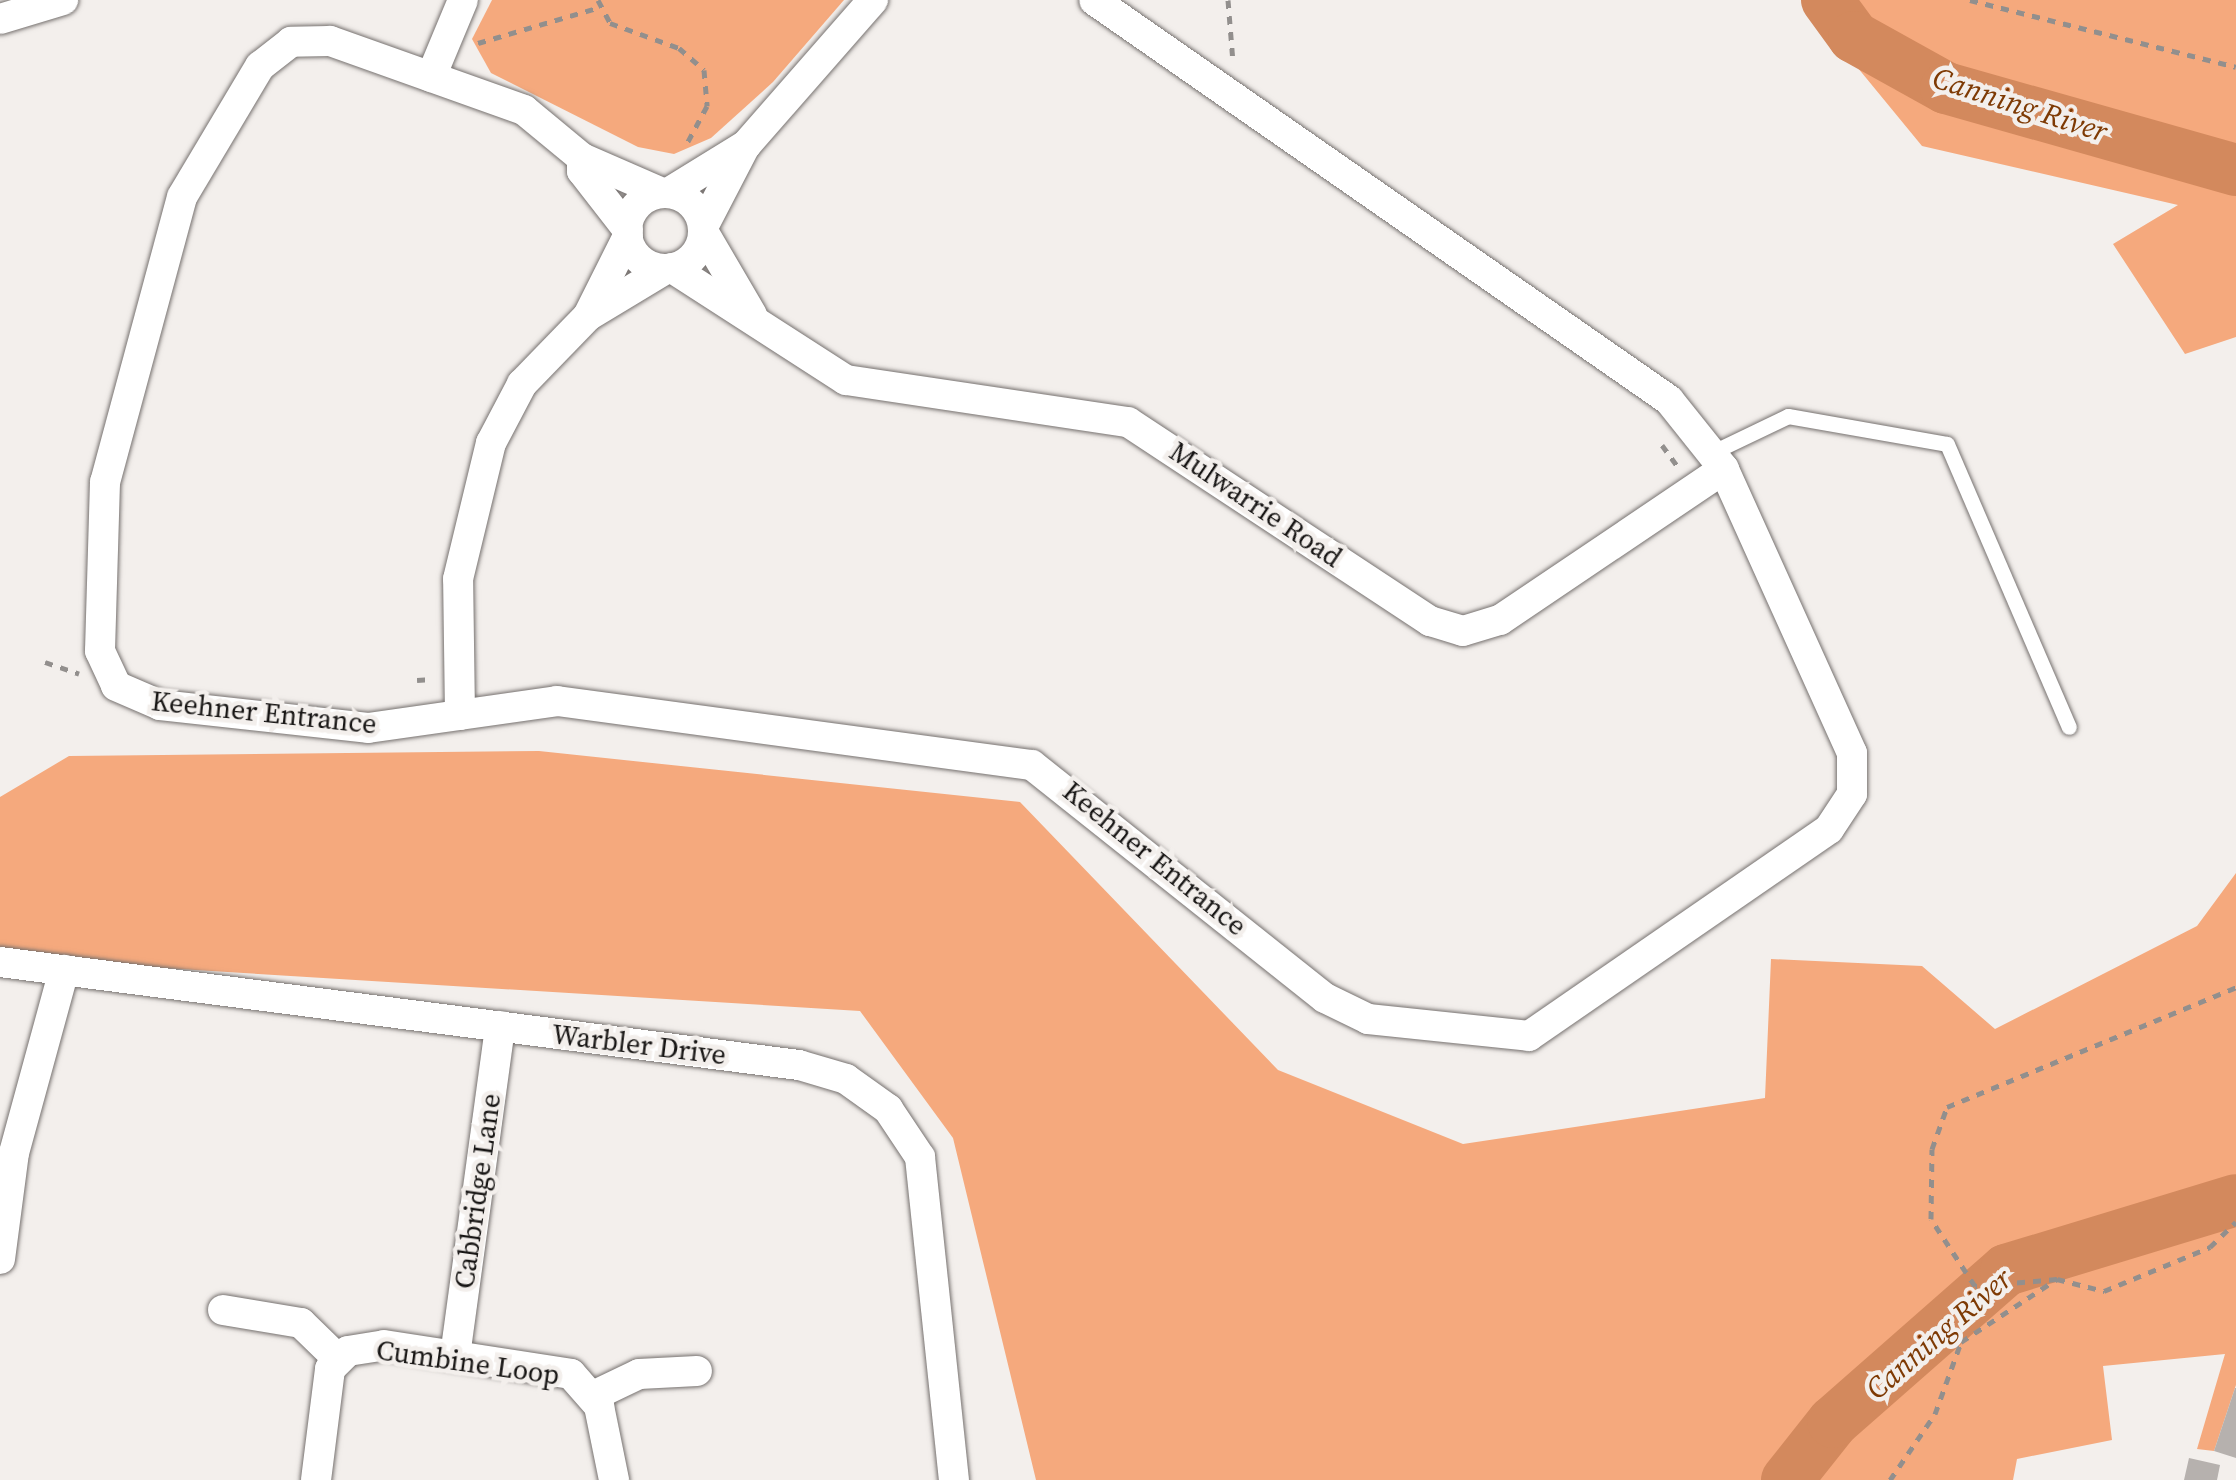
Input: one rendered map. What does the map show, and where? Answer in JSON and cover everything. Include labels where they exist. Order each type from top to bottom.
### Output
[{"type":"street","points":[[0,18],[64,0]]},
{"type":"street","points":[[432,76],[464,0]]},
{"type":"street","points":[[460,715],[458,579],[491,444],[522,384],[588,316],[697,252],[703,229],[746,145],[873,0]]},
{"type":"street","name":"Keehner Entrance","points":[[665,193],[582,158],[524,110],[330,41],[282,47],[260,66],[182,196],[104,482],[100,651],[116,686],[160,704],[368,728],[556,702],[1032,765],[1325,998],[1368,1019],[1530,1036],[1829,829],[1852,794],[1852,753],[1719,460],[1622,360],[1094,0]]},
{"type":"street","points":[[588,316],[638,204],[665,193],[746,145]]},
{"type":"street","name":"Keehner Entrance","points":[[582,158],[582,171],[628,233]]},
{"type":"street","points":[[665,193],[692,203],[703,229]]},
{"type":"street","name":"Mulwarrie Road","points":[[703,229],[752,315]]},
{"type":"street","points":[[628,233],[637,257],[669,268]]},
{"type":"street","name":"Mulwarrie Road","points":[[669,268],[752,315],[792,353],[846,380],[1128,422],[1430,622],[1463,631],[1500,620],[1719,460]]},
{"type":"street","name":"Warbler Drive","points":[[0,962],[799,1065],[846,1079],[888,1109],[920,1157],[931,1214],[938,1388],[954,1480]]},
{"type":"street","points":[[0,1259],[14,1154],[64,970]]},
{"type":"street","name":"Cabbridge Lane","points":[[455,1356],[500,1026]]},
{"type":"street","name":"Cumbine Loop","points":[[223,1310],[302,1323],[338,1359]]},
{"type":"street","name":"Cumbine Loop","points":[[316,1480],[325,1380],[338,1359],[384,1345],[560,1371],[593,1396],[614,1480]]},
{"type":"street","name":"Cumbine Loop","points":[[593,1396],[639,1374],[697,1371]]},
{"type":"lane","points":[[1719,460],[1788,416],[1947,444],[2069,727]]},
{"type":"path","points":[[1226,74],[1234,59],[1228,0]]},
{"type":"path","points":[[1970,0],[2236,67]]},
{"type":"path","points":[[467,43],[599,4],[617,27],[679,48],[704,70],[706,106],[679,160]]},
{"type":"path","points":[[1662,445],[1678,468]]},
{"type":"path","points":[[45,662],[86,672]]},
{"type":"path","points":[[417,680],[436,679]]},
{"type":"path","points":[[2236,987],[1947,1107],[1932,1149],[1931,1218],[1975,1286],[2056,1279],[2104,1291],[2210,1247],[2236,1222]]},
{"type":"path","points":[[1890,1480],[1935,1414],[1961,1342],[2056,1279]]},
{"type":"shaded area","points":[[492,0],[844,0],[773,82],[711,138],[674,154],[638,147],[491,73],[472,39]]},
{"type":"shaded area","points":[[1802,0],[2236,0],[2236,337],[2185,354],[2113,244],[2178,205],[1922,146]]},
{"type":"shaded area","points":[[539,751],[1020,802],[1278,1070],[1463,1144],[1765,1098],[1771,959],[1922,966],[1995,1029],[2197,926],[2236,873],[2236,1385],[2214,1451],[2197,1449],[2225,1354],[2103,1366],[2112,1440],[2017,1459],[2013,1480],[1036,1480],[953,1138],[860,1011],[0,958],[0,797],[69,756]]},
{"type":"building","points":[[2236,1388],[2236,1458],[2214,1451]]},
{"type":"building","points":[[2189,1458],[2220,1465],[2217,1480],[2184,1480]]},
{"type":"waterway","name":"Canning River","points":[[1827,0],[1854,37],[1946,88],[2236,170]]},
{"type":"waterway","name":"Canning River","points":[[1787,1480],[1833,1422],[2006,1270],[2236,1200]]}]
